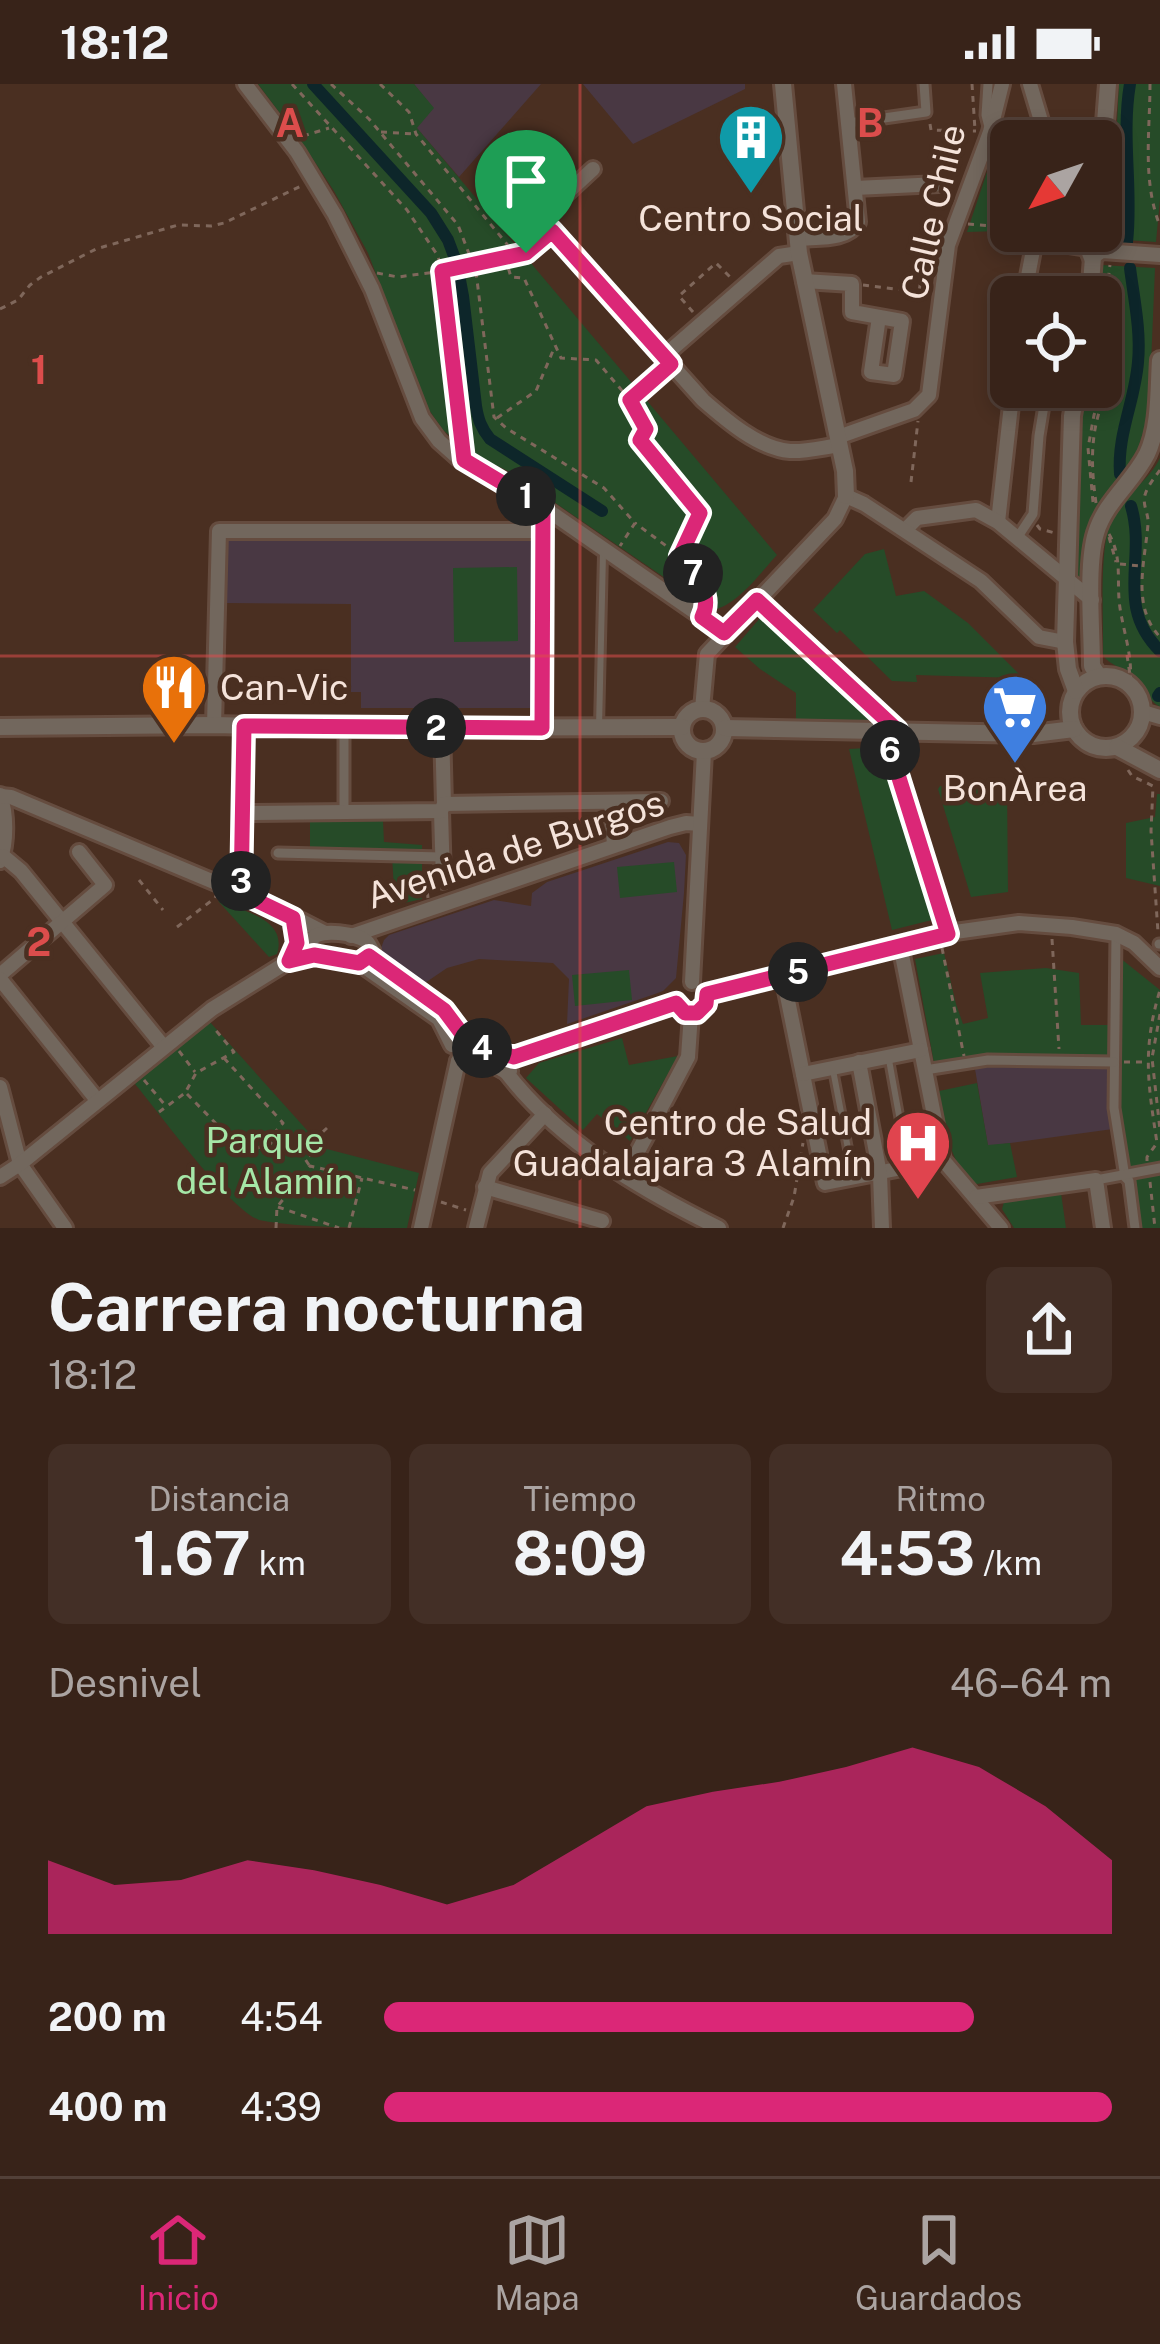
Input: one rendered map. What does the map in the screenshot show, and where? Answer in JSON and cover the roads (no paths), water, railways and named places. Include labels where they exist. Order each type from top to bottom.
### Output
[{"type":"street","points":[[244,84],[315,180],[364,270],[422,418],[439,441],[724,633]]},
{"type":"street","points":[[702,709],[707,654],[724,633],[762,605],[836,519],[847,496],[798,246],[783,84]]},
{"type":"street","points":[[668,360],[702,323],[779,256],[853,230],[858,222],[844,84]]},
{"type":"street","points":[[849,122],[926,112],[924,84]]},
{"type":"street","name":"Calle Chile","points":[[839,441],[920,407],[929,394],[948,245],[982,132],[988,84]]},
{"type":"street","points":[[982,132],[1002,84]]},
{"type":"street","points":[[1030,84],[1041,120]]},
{"type":"street","points":[[1105,120],[1108,84]]},
{"type":"street","points":[[593,169],[540,218],[704,400],[761,441],[791,451],[839,441]]},
{"type":"street","points":[[855,188],[939,184]]},
{"type":"street","points":[[1116,252],[1160,255]]},
{"type":"street","points":[[804,281],[852,284],[852,312],[879,317]]},
{"type":"street","points":[[1098,675],[1092,666],[1092,550],[1105,512],[1154,437],[1160,360]]},
{"type":"street","points":[[998,522],[1011,408]]},
{"type":"street","points":[[1017,538],[1030,518],[1044,408]]},
{"type":"street","points":[[1073,408],[1065,642],[1076,691]]},
{"type":"street","points":[[847,496],[981,581],[1039,638],[1065,642]]},
{"type":"street","points":[[542,728],[543,507]]},
{"type":"street","points":[[905,530],[917,518],[976,510],[998,522],[1092,600]]},
{"type":"street","points":[[214,725],[219,531],[543,531]]},
{"type":"street","points":[[1040,557],[1053,559],[1067,544]]},
{"type":"street","points":[[806,646],[891,730],[944,934]]},
{"type":"street","points":[[1110,749],[1134,735],[1151,714],[1120,678],[1098,675],[1076,691],[1069,710],[1074,729],[1088,744],[1160,765]]},
{"type":"street","points":[[702,709],[717,714],[725,728],[720,744],[704,752],[687,745],[682,728],[688,715],[702,709]]},
{"type":"street","points":[[241,893],[244,726]]},
{"type":"street","points":[[0,728],[682,728]]},
{"type":"street","points":[[344,728],[344,812]]},
{"type":"street","points":[[442,728],[443,881]]},
{"type":"street","points":[[725,728],[1034,734],[1074,729]]},
{"type":"street","points":[[1134,735],[1160,765]]},
{"type":"street","points":[[692,982],[704,752]]},
{"type":"street","points":[[167,1043],[21,872],[1,858],[1,795],[220,884],[326,933],[370,944],[372,950],[364,960]]},
{"type":"street","points":[[243,818],[246,813],[661,801]]},
{"type":"street","points":[[611,802],[614,845]]},
{"type":"street","name":"Avenida de Burgos","points":[[350,937],[614,845],[670,827],[700,824]]},
{"type":"street","points":[[79,852],[105,885],[0,979],[97,1100]]},
{"type":"street","points":[[278,853],[442,857]]},
{"type":"street","points":[[289,961],[297,943],[293,918]]},
{"type":"street","points":[[707,994],[944,934],[1019,923],[1117,934],[1135,943],[1160,968]]},
{"type":"street","points":[[314,955],[311,940],[326,933]]},
{"type":"street","points":[[1117,934],[1114,1108],[1135,1228]]},
{"type":"street","points":[[900,946],[943,1160],[1001,1228]]},
{"type":"street","points":[[0,1177],[203,1015],[289,961],[314,955],[364,960],[439,1019],[458,1042],[514,1057],[676,1003]]},
{"type":"street","points":[[783,976],[825,1183],[943,1160]]},
{"type":"street","points":[[692,982],[707,994],[704,1009],[692,1014],[676,1003],[679,989],[692,982]]},
{"type":"street","points":[[625,1176],[688,1057],[692,1014]]},
{"type":"street","points":[[458,1042],[453,1057],[488,1062],[506,1072],[580,1145],[659,1199],[718,1228]]},
{"type":"street","points":[[802,1074],[921,1050]]},
{"type":"street","points":[[506,1072],[515,1067],[514,1057]]},
{"type":"street","points":[[421,1228],[422,1194],[458,1060]]},
{"type":"street","points":[[926,1070],[988,1060],[1114,1062]]},
{"type":"street","points":[[859,1063],[880,1174],[882,1228]]},
{"type":"street","points":[[0,1087],[20,1163],[65,1228]]},
{"type":"street","points":[[478,1221],[490,1173],[545,1114]]},
{"type":"street","points":[[976,1197],[1154,1170]]},
{"type":"street","points":[[1096,1180],[1103,1228]]},
{"type":"street","points":[[485,1187],[602,1221]]},
{"type":"lane","points":[[599,728],[608,553]]},
{"type":"lane","points":[[888,1056],[908,1168]]},
{"type":"lane","points":[[832,1068],[854,1179]]},
{"type":"waterway","points":[[313,84],[431,213],[448,240],[463,296],[477,411],[487,435],[602,511]]},
{"type":"waterway","points":[[1127,242],[1130,84]]},
{"type":"waterway","points":[[1120,474],[1139,350],[1130,268]]},
{"type":"waterway","points":[[1131,506],[1138,616],[1160,651]]},
{"type":"place","name":"Centro Social","points":[[751,196]]},
{"type":"place","name":"Can-Vic","points":[[174,746]]},
{"type":"place","name":"BonÀrea","points":[[1015,766]]},
{"type":"place","name":"Centro de Salud Guadalajara 3 Alamín","points":[[918,1202]]},
{"type":"park label","name":"Parque del Alamín","points":[[265,1160]]}]
